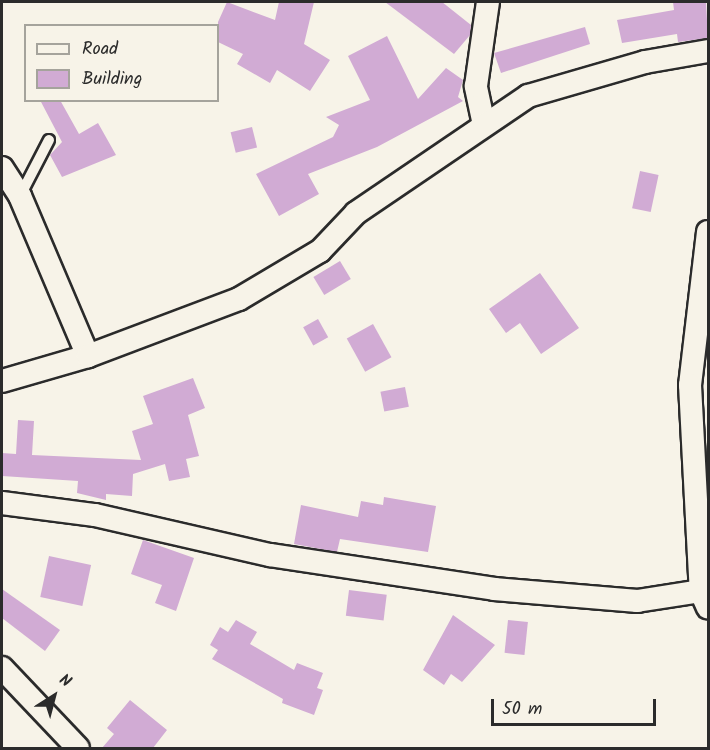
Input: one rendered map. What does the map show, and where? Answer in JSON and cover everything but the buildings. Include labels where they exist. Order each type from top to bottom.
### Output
[{"type":"street","points":[[484,125],[476,86],[488,2]]},
{"type":"street","points":[[2,381],[88,356],[239,299],[320,251],[356,213],[528,96],[575,80],[708,51]]},
{"type":"street","points":[[2,168],[20,196],[88,356]]},
{"type":"street","points":[[2,503],[95,515],[270,555],[494,589],[637,600],[706,597],[690,385],[708,232]]},
{"type":"street","points":[[2,668],[78,748]]},
{"type":"lane","points":[[20,196],[49,140]]}]
